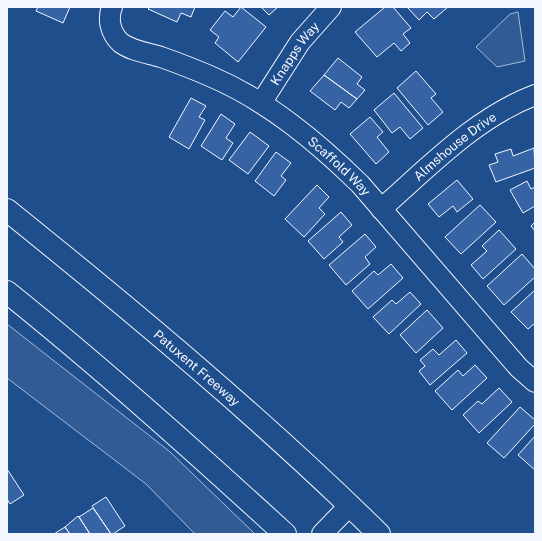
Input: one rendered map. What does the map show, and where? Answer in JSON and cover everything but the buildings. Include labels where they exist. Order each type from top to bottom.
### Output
[{"type":"highway","name":"Patuxent Freeway","points":[[7,210],[103,287],[198,368],[350,505],[380,534]]},
{"type":"highway","points":[[7,292],[60,335],[177,435],[285,534]]},
{"type":"street","name":"Scaffold Way","points":[[112,7],[110,23],[113,35],[123,44],[214,77],[261,103],[334,158],[360,184],[519,368],[535,382]]},
{"type":"street","name":"Knapps Way","points":[[261,103],[300,42],[331,7]]},
{"type":"street","name":"Almshouse Drive","points":[[381,209],[491,116],[516,102],[535,95]]},
{"type":"street","points":[[322,534],[350,505]]},
{"type":"shaded area","points":[[518,12],[525,61],[497,67],[476,47],[510,14]]},
{"type":"shaded area","points":[[7,324],[169,451],[255,534],[195,534],[146,484],[7,378]]}]
